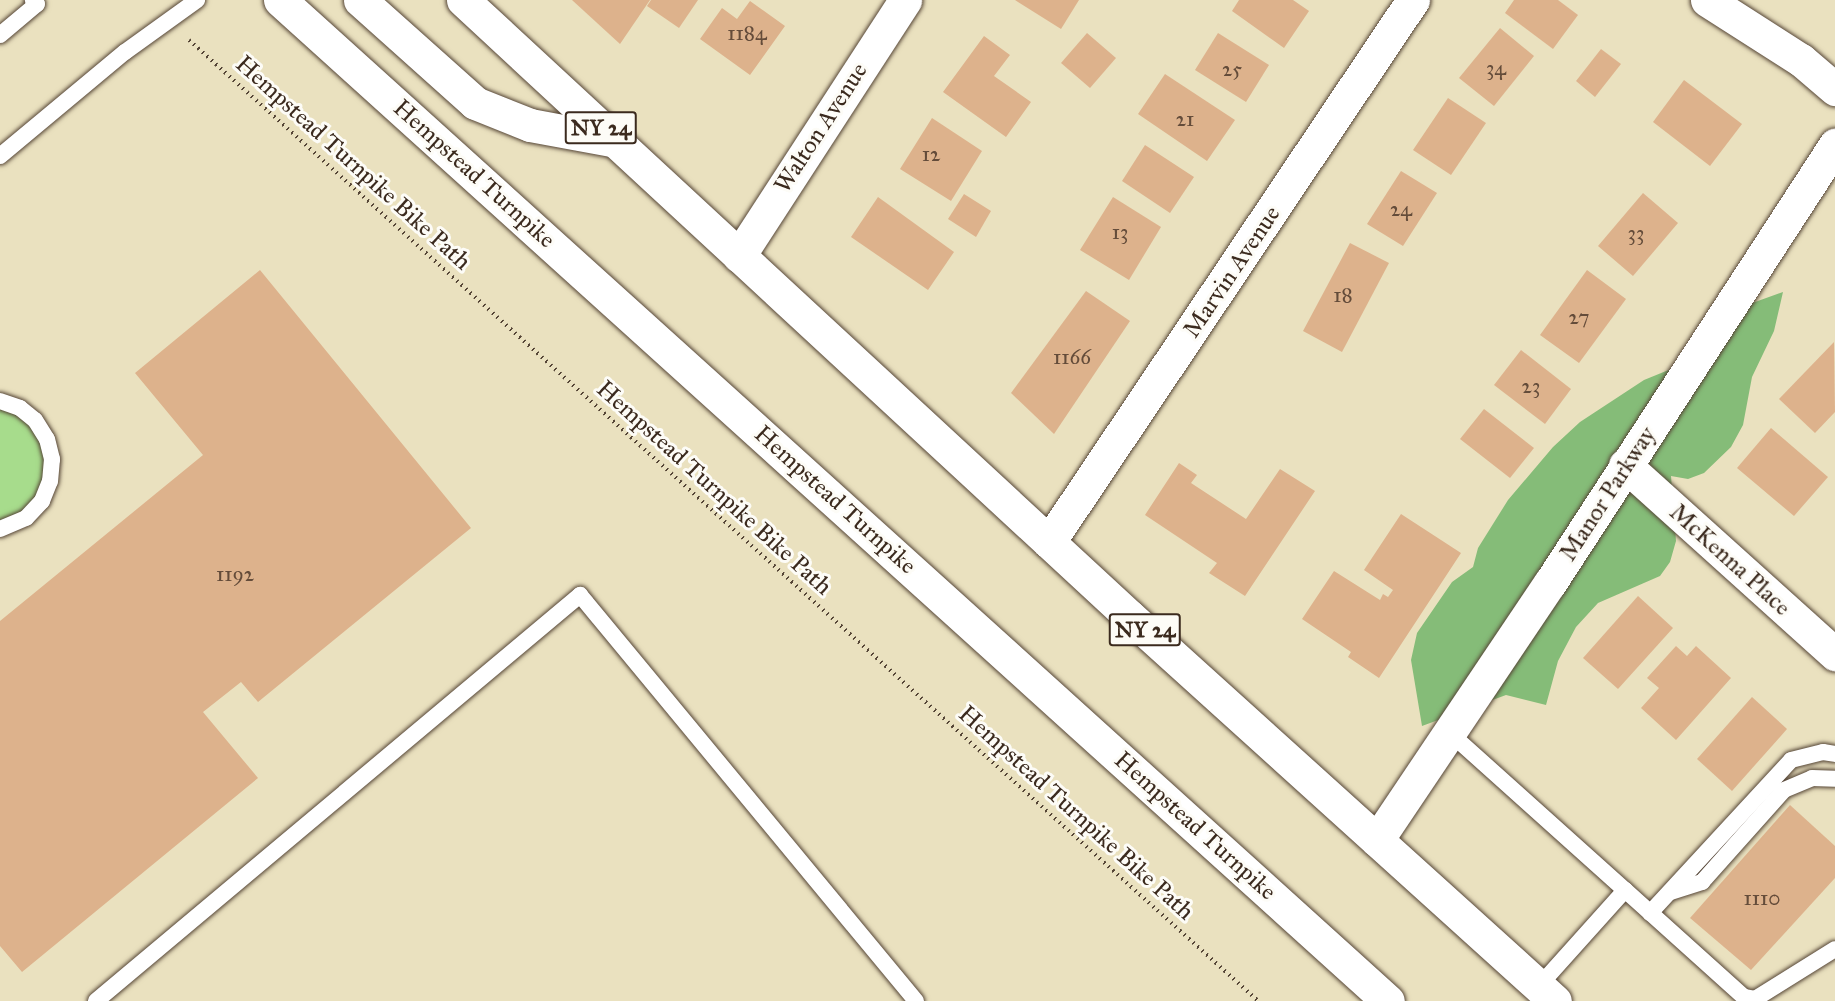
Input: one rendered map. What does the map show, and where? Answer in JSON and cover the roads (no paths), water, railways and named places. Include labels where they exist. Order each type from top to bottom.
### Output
[{"type":"main road","name":"Hempstead Turnpike","points":[[280,0],[1388,1001]]},
{"type":"main road","points":[[360,0],[475,103],[530,125],[616,141]]},
{"type":"main road","name":"NY 24","points":[[463,0],[1049,542],[1547,994]]},
{"type":"main road","name":"Walton Avenue","points":[[739,256],[905,0]]},
{"type":"main road","name":"Marvin Avenue","points":[[1049,542],[1413,0]]},
{"type":"main road","points":[[1707,0],[1801,60],[1835,89]]},
{"type":"main road","name":"Manor Parkway","points":[[1377,840],[1450,734],[1835,145]]},
{"type":"main road","name":"McKenna Place","points":[[1625,465],[1835,654]]},
{"type":"main road","points":[[1306,927],[1355,1001]]},
{"type":"lane","points":[[0,35],[37,4],[33,0]]},
{"type":"lane","points":[[0,156],[197,0]]},
{"type":"lane","points":[[0,401],[20,408],[35,420],[47,439],[52,459],[50,481],[42,501],[27,518],[0,529]]},
{"type":"lane","points":[[96,1001],[580,595],[916,1001]]},
{"type":"lane","points":[[1450,734],[1744,997],[1755,999],[1835,949]]},
{"type":"lane","points":[[1650,913],[1791,760],[1824,752],[1835,754]]},
{"type":"lane","points":[[1669,893],[1702,882],[1785,790],[1812,778],[1835,779]]},
{"type":"lane","points":[[1547,994],[1625,890]]}]
